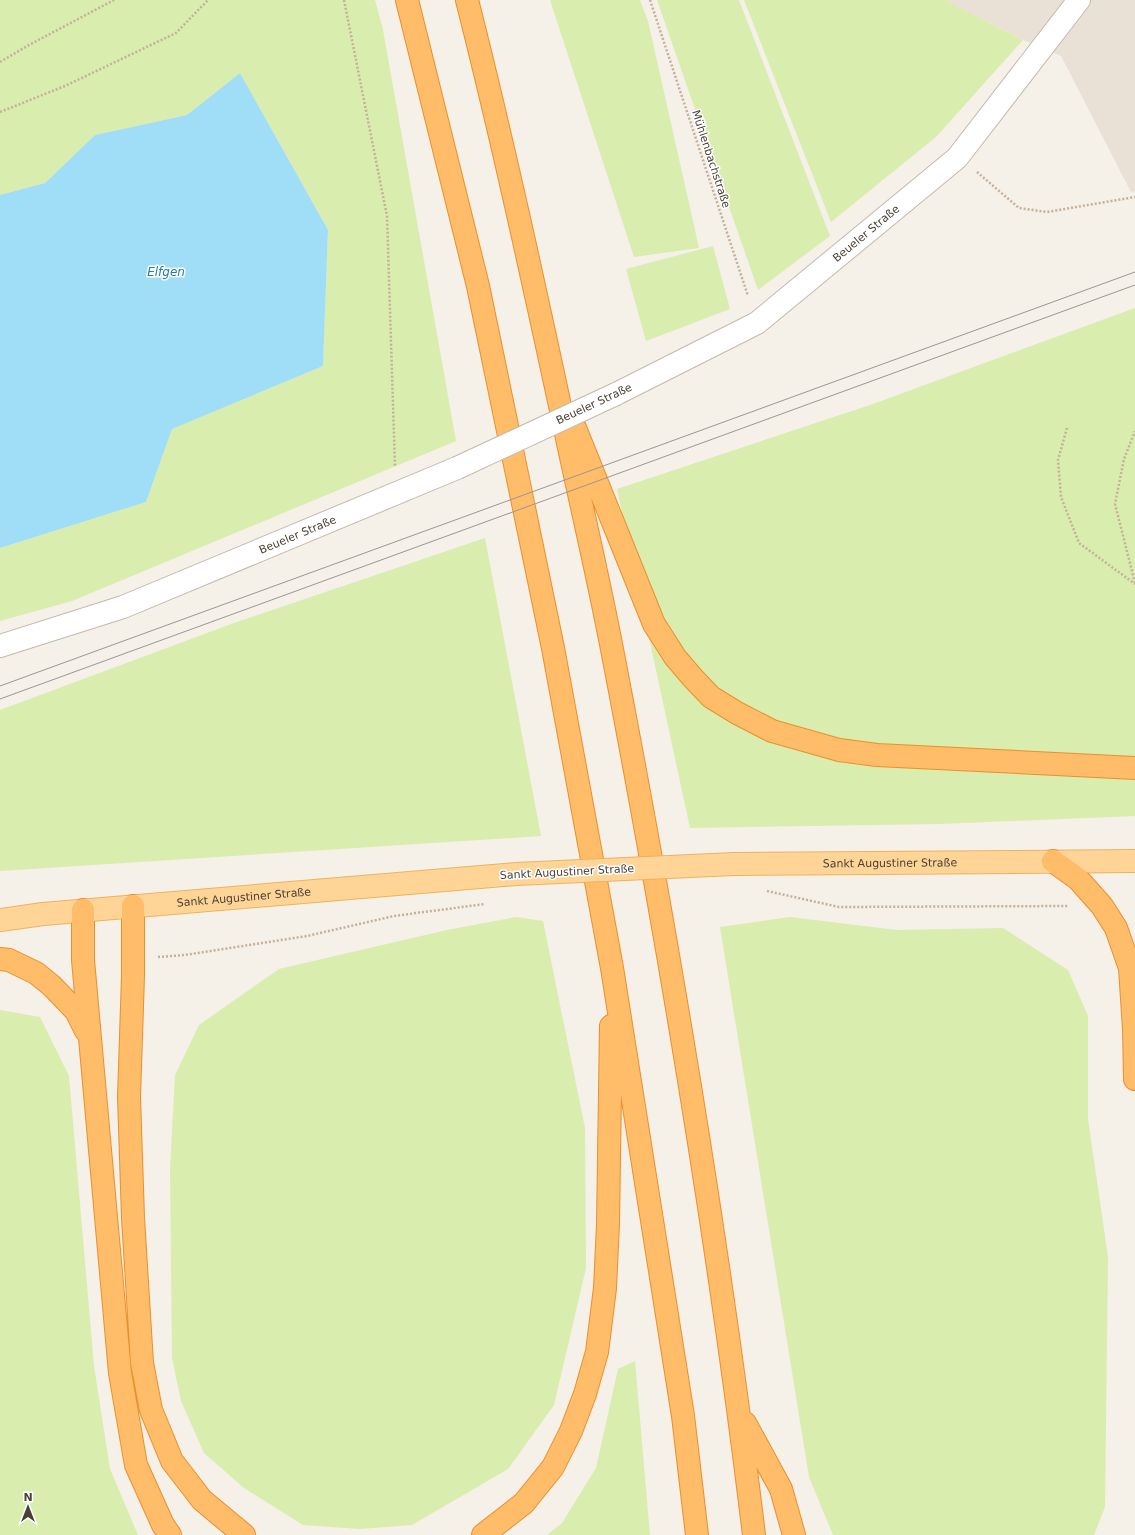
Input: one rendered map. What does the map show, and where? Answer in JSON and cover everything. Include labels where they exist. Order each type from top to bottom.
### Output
[{"type":"highway","points":[[407,0],[434,106],[482,309],[554,648],[612,968],[683,1416],[697,1535]]},
{"type":"highway","points":[[467,0],[489,86],[610,641],[682,1031],[739,1414],[754,1535]]},
{"type":"highway","points":[[553,374],[654,624],[676,657],[711,697],[737,714],[772,731],[839,750],[878,755],[1135,768]]},
{"type":"highway","points":[[1053,861],[1078,879],[1102,906],[1116,928],[1130,968],[1134,1029],[1135,1079]]},
{"type":"highway","points":[[133,906],[129,1097],[132,1210],[142,1363],[151,1410],[172,1461],[202,1500],[244,1535]]},
{"type":"highway","points":[[83,910],[83,960],[89,1037],[120,1373],[136,1465],[163,1525],[170,1535]]},
{"type":"highway","points":[[0,959],[9,960],[36,973],[52,986],[76,1010],[89,1037]]},
{"type":"highway","points":[[483,1535],[524,1503],[553,1467],[571,1431],[585,1394],[597,1352],[605,1288],[608,1224],[612,968]]},
{"type":"highway","points":[[739,1414],[781,1489],[794,1535]]},
{"type":"main road","name":"Sankt Augustiner Straße","points":[[0,920],[83,910],[516,874],[734,864],[1135,861]]},
{"type":"street","name":"Beueler Straße","points":[[0,646],[123,607],[457,468],[616,394],[757,323],[957,158],[1079,0]]},
{"type":"path","points":[[0,62],[114,0]]},
{"type":"path","points":[[0,112],[65,86],[176,33],[208,0]]},
{"type":"path","points":[[344,0],[387,216],[396,493]]},
{"type":"path","name":"Mühlenbachstraße","points":[[650,0],[757,323]]},
{"type":"path","points":[[957,158],[982,176],[1020,208],[1047,212],[1135,197]]},
{"type":"path","points":[[1066,428],[1058,460],[1061,497],[1079,543],[1135,584],[1115,504],[1124,459],[1135,431]]},
{"type":"path","points":[[761,890],[839,907],[1102,906]]},
{"type":"path","points":[[133,960],[185,955],[307,936],[394,916],[492,904]]},
{"type":"shaded area","points":[[945,0],[1135,0],[1135,191],[1131,192],[1061,56],[1023,40]]},
{"type":"green space","points":[[0,0],[375,0],[383,30],[456,441],[72,601],[0,621],[0,548],[146,502],[172,429],[323,366],[328,230],[240,73],[187,115],[95,135],[45,183],[0,195]]},
{"type":"green space","points":[[550,0],[640,0],[648,21],[699,248],[634,257]]},
{"type":"green space","points":[[657,0],[739,0],[830,236],[758,290]]},
{"type":"green space","points":[[744,0],[945,0],[1023,40],[936,137],[831,222]]},
{"type":"green space","points":[[713,246],[730,309],[646,341],[626,269]]},
{"type":"green space","points":[[1135,308],[1135,816],[940,824],[690,828],[617,489],[873,404]]},
{"type":"green space","points":[[485,538],[541,836],[0,871],[0,710],[234,623]]},
{"type":"green space","points":[[516,917],[543,921],[585,1128],[586,1268],[554,1405],[508,1469],[412,1525],[360,1529],[303,1525],[244,1488],[204,1453],[181,1401],[172,1358],[170,1169],[175,1075],[199,1025],[279,969],[447,930]]},
{"type":"green space","points":[[790,917],[897,930],[1003,928],[1068,970],[1088,1016],[1088,1119],[1108,1257],[1105,1507],[1094,1535],[833,1535],[809,1477],[720,927]]},
{"type":"green space","points":[[0,1010],[40,1017],[69,1076],[94,1366],[110,1469],[138,1535],[0,1535]]},
{"type":"green space","points":[[635,1361],[650,1535],[547,1535],[562,1523],[596,1468],[618,1369]]},
{"type":"water","name":"Elfgen","points":[[240,73],[328,230],[323,366],[172,429],[146,502],[0,548],[0,195],[45,183],[95,135],[187,115]]},
{"type":"tram line","points":[[0,686],[1135,272]]},
{"type":"tram line","points":[[0,699],[1135,285]]}]
